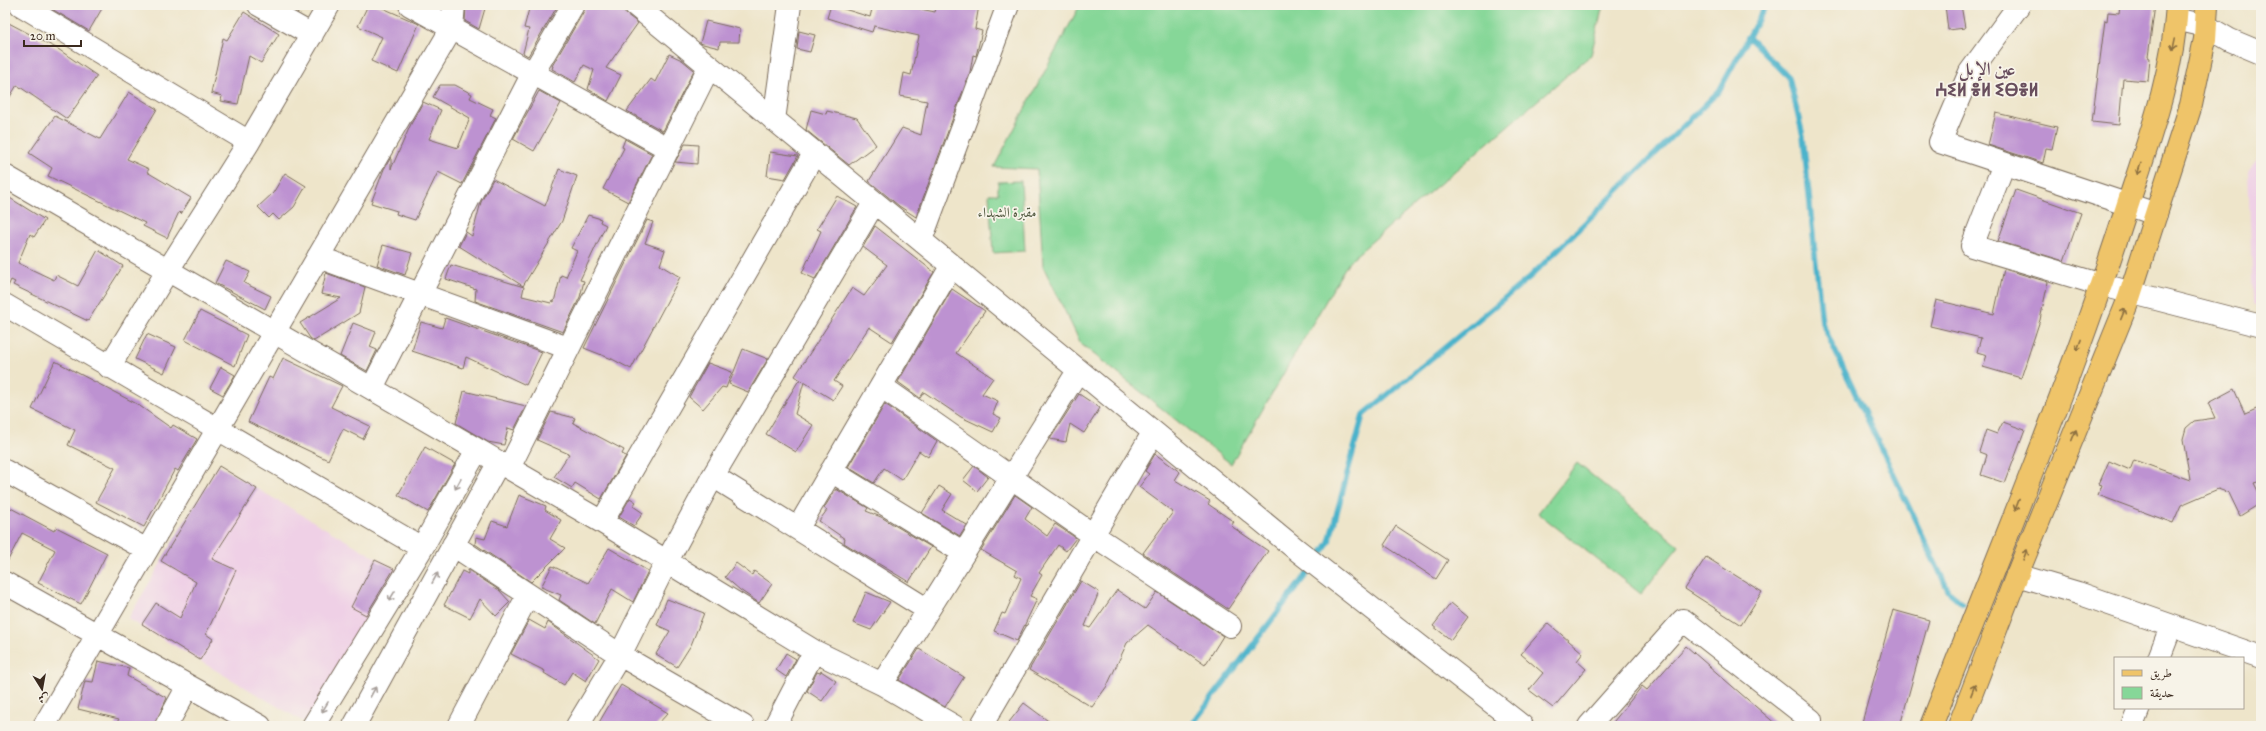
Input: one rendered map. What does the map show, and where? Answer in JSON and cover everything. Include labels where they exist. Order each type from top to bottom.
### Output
[{"type":"main road","points":[[1930,726],[2102,285],[2162,97],[2176,35],[2177,12]]},
{"type":"main road","points":[[1959,726],[2017,575],[2131,292],[2191,105],[2205,39],[2207,15]]},
{"type":"street","points":[[21,5],[249,142]]},
{"type":"street","points":[[259,5],[312,35]]},
{"type":"street","points":[[109,367],[249,142],[329,5]]},
{"type":"street","points":[[410,5],[669,149]]},
{"type":"street","points":[[44,726],[452,28],[454,5]]},
{"type":"street","points":[[372,388],[419,293],[533,73],[573,5]]},
{"type":"street","points":[[774,120],[790,5]]},
{"type":"street","points":[[921,240],[1008,5]]},
{"type":"street","points":[[2019,5],[1970,72],[1940,142],[2156,214]]},
{"type":"street","points":[[637,6],[814,154],[952,265],[1153,433],[1297,550],[1517,724]]},
{"type":"street","points":[[2177,12],[2207,15],[2230,40],[2261,53]]},
{"type":"street","points":[[354,726],[453,545],[504,465],[568,348],[709,67]]},
{"type":"street","points":[[602,522],[814,154]]},
{"type":"street","points":[[2004,164],[1972,246],[2102,285],[2261,326]]},
{"type":"street","points":[[5,176],[275,331],[602,522],[814,651],[882,684],[954,726]]},
{"type":"street","points":[[577,726],[620,655],[667,561],[713,476],[874,203]]},
{"type":"street","points":[[318,257],[568,348]]},
{"type":"street","points":[[798,528],[952,265]]},
{"type":"street","points":[[5,305],[217,430],[422,548]]},
{"type":"street","points":[[882,684],[1078,371]]},
{"type":"street","points":[[881,386],[1093,534],[1230,626]]},
{"type":"street","points":[[981,726],[1153,433]]},
{"type":"street","points":[[313,726],[422,548],[477,450]]},
{"type":"street","points":[[5,471],[147,550]]},
{"type":"street","points":[[831,471],[964,553]]},
{"type":"street","points":[[713,476],[928,610]]},
{"type":"street","points":[[2025,485],[2049,496]]},
{"type":"street","points":[[453,545],[620,655],[743,726]]},
{"type":"street","points":[[2017,575],[2078,593],[2171,627],[2261,657]]},
{"type":"street","points":[[5,583],[98,634],[249,723]]},
{"type":"street","points":[[459,726],[528,595]]},
{"type":"street","points":[[1589,726],[1683,620],[1811,720]]},
{"type":"street","points":[[2159,657],[2171,627]]},
{"type":"street","points":[[775,726],[814,651]]},
{"type":"street","points":[[166,726],[188,686]]},
{"type":"street","points":[[2132,726],[2139,709]]},
{"type":"shaded area","points":[[2261,154],[2261,307],[2253,304],[2248,171]]},
{"type":"shaded area","points":[[218,466],[397,570],[306,723],[128,619]]},
{"type":"green space","points":[[1080,5],[1603,5],[1591,55],[1349,261],[1231,464],[1081,344],[1043,266],[1037,169],[994,167]]},
{"type":"green space","name":"مقبرة الشهداء","points":[[1021,181],[1025,251],[993,253],[989,194],[998,194],[998,182]]},
{"type":"green space","points":[[1577,463],[1679,546],[1641,594],[1538,513]]},
{"type":"building","points":[[45,5],[104,5],[89,31]]},
{"type":"building","points":[[368,5],[376,5],[419,24],[398,73],[371,61],[382,37],[358,26]]},
{"type":"building","points":[[466,5],[486,5],[479,29],[465,21]]},
{"type":"building","points":[[530,5],[558,5],[528,56],[523,53],[529,29],[524,28]]},
{"type":"building","points":[[585,5],[614,5],[638,23],[606,68],[621,75],[608,101],[588,89],[594,70],[584,65],[575,82],[552,69],[552,66],[584,11]]},
{"type":"building","points":[[831,5],[870,17],[873,5],[901,5],[935,12],[937,5],[979,5],[975,29],[982,31],[976,56],[973,55],[970,72],[916,217],[899,206],[869,181],[902,128],[921,135],[927,101],[900,96],[904,73],[911,75],[919,36],[874,26],[872,32],[827,18]]},
{"type":"building","points":[[1945,5],[1961,5],[1965,28],[1948,30]]},
{"type":"building","points":[[2120,5],[2155,5],[2148,57],[2150,58],[2148,81],[2123,79],[2119,125],[2092,122],[2105,20],[2107,21],[2108,12],[2119,13]]},
{"type":"building","points":[[244,12],[279,34],[261,63],[249,56],[238,104],[221,101],[222,96],[211,93],[223,38],[227,40]]},
{"type":"building","points":[[5,21],[58,49],[97,76],[67,119],[17,85],[5,105]]},
{"type":"building","points":[[706,21],[740,29],[739,42],[720,42],[719,48],[700,43]]},
{"type":"building","points":[[799,31],[815,35],[810,52],[797,49]]},
{"type":"building","points":[[669,54],[682,60],[694,70],[663,131],[627,111],[651,79],[655,82]]},
{"type":"building","points":[[440,85],[455,85],[472,94],[470,98],[493,109],[490,115],[496,118],[462,184],[438,172],[415,220],[396,214],[397,211],[371,203],[384,169],[391,157],[391,169],[411,124],[423,102],[441,110],[429,139],[458,148],[470,118],[433,97]]},
{"type":"building","points":[[539,91],[561,103],[534,151],[513,139]]},
{"type":"building","points":[[129,92],[157,109],[127,159],[149,169],[147,172],[191,198],[181,214],[179,212],[167,238],[143,226],[145,223],[48,176],[52,168],[29,153],[55,116],[100,139]]},
{"type":"building","points":[[811,110],[826,114],[827,111],[857,118],[876,145],[849,165],[806,130]]},
{"type":"building","points":[[1996,113],[2057,127],[2052,149],[2046,148],[2043,163],[1988,145]]},
{"type":"building","points":[[625,139],[652,154],[628,202],[603,189],[624,148],[622,147]]},
{"type":"building","points":[[685,144],[698,145],[697,164],[675,162]]},
{"type":"building","points":[[770,152],[798,156],[785,179],[767,176]]},
{"type":"building","points":[[559,169],[577,176],[562,221],[523,286],[459,246],[466,232],[472,236],[481,202],[493,179],[545,206]]},
{"type":"building","points":[[285,173],[306,186],[294,207],[279,220],[273,214],[269,218],[258,207],[273,193]]},
{"type":"building","points":[[2016,190],[2081,213],[2064,261],[1998,241]]},
{"type":"building","points":[[5,195],[45,220],[34,237],[30,234],[18,263],[54,280],[56,275],[78,286],[98,250],[123,266],[88,321],[13,285],[15,282],[11,280],[5,293]]},
{"type":"building","points":[[837,196],[857,207],[815,279],[802,273],[821,231],[817,229]]},
{"type":"building","points":[[588,215],[601,219],[600,222],[606,225],[580,280],[584,281],[580,297],[563,332],[475,301],[476,289],[446,279],[451,265],[524,287],[522,296],[551,303],[552,301],[554,302],[561,275],[566,277],[577,251],[571,248]]},
{"type":"building","points":[[647,220],[653,222],[645,243],[665,250],[660,265],[680,277],[631,369],[612,359],[584,348]]},
{"type":"building","points":[[875,226],[934,272],[892,342],[869,327],[834,381],[842,386],[833,400],[804,382],[795,414],[813,425],[796,452],[766,434],[799,380],[802,381],[795,376],[852,288],[864,296],[887,265],[863,247]]},
{"type":"building","points":[[383,245],[412,253],[405,275],[377,265]]},
{"type":"building","points":[[226,261],[250,272],[244,283],[271,296],[265,309],[215,283]]},
{"type":"building","points":[[2004,269],[2048,282],[2040,320],[2021,378],[1983,367],[1987,355],[1977,352],[1981,338],[1930,326],[1936,300],[1994,314]]},
{"type":"building","points":[[326,273],[365,287],[359,313],[314,341],[310,338],[300,323],[341,298],[321,294]]},
{"type":"building","points":[[952,289],[985,311],[956,353],[993,378],[982,394],[998,401],[993,414],[1001,418],[993,432],[961,417],[924,392],[920,398],[898,382]]},
{"type":"building","points":[[200,311],[247,335],[235,366],[185,340]]},
{"type":"building","points":[[445,318],[542,352],[526,385],[466,357],[463,368],[412,351],[421,322],[442,328]]},
{"type":"building","points":[[353,323],[376,332],[370,347],[377,350],[367,371],[340,356]]},
{"type":"building","points":[[147,334],[176,347],[164,373],[135,359]]},
{"type":"building","points":[[743,349],[768,359],[748,392],[729,384]]},
{"type":"building","points":[[283,358],[342,386],[331,407],[370,426],[363,439],[343,429],[328,460],[248,422],[269,377],[273,379]]},
{"type":"building","points":[[55,361],[137,404],[171,428],[173,425],[197,439],[178,471],[175,469],[144,527],[96,502],[115,468],[68,445],[75,430],[32,409]]},
{"type":"building","points":[[708,363],[732,372],[726,388],[722,387],[703,409],[689,397]]},
{"type":"building","points":[[221,367],[235,375],[223,395],[210,388]]},
{"type":"building","points":[[2234,389],[2245,414],[2261,407],[2261,481],[2254,483],[2261,497],[2261,503],[2240,516],[2229,493],[2218,489],[2181,505],[2173,523],[2098,495],[2102,485],[2099,484],[2109,461],[2130,470],[2134,460],[2190,480],[2183,439],[2186,428],[2194,421],[2215,418],[2208,403]]},
{"type":"building","points":[[464,391],[526,406],[514,430],[508,428],[504,445],[488,442],[456,423]]},
{"type":"building","points":[[1079,394],[1100,408],[1084,433],[1070,424],[1066,442],[1050,439]]},
{"type":"building","points":[[885,404],[937,441],[928,457],[919,451],[902,480],[884,468],[874,483],[848,467]]},
{"type":"building","points":[[551,412],[575,418],[573,423],[624,450],[622,454],[626,456],[601,499],[575,483],[572,488],[554,477],[569,454],[537,440]]},
{"type":"building","points":[[2003,422],[2025,430],[2005,483],[1981,475],[1987,455],[1979,452],[1986,430],[1997,434]]},
{"type":"building","points":[[425,447],[455,464],[428,512],[398,495]]},
{"type":"building","points":[[1155,454],[1180,472],[1175,480],[1210,501],[1208,504],[1234,522],[1231,526],[1268,551],[1228,609],[1143,553],[1173,512],[1139,487],[1149,474],[1145,471]]},
{"type":"building","points":[[219,466],[257,489],[212,559],[236,570],[206,634],[213,639],[200,660],[142,624],[156,603],[180,618],[196,582],[161,561]]},
{"type":"building","points":[[974,466],[988,477],[977,491],[963,480]]},
{"type":"building","points":[[939,486],[952,494],[942,510],[967,525],[960,536],[922,513]]},
{"type":"building","points":[[836,489],[868,508],[866,511],[881,517],[931,547],[909,582],[844,543],[845,539],[819,521],[827,510],[824,508]]},
{"type":"building","points":[[519,495],[546,506],[545,510],[561,520],[550,539],[565,548],[531,582],[475,544],[476,537],[485,539],[492,521],[507,526]]},
{"type":"building","points":[[1015,495],[1032,507],[1025,519],[1047,536],[1055,524],[1076,538],[1066,551],[1058,545],[1039,573],[1042,575],[1030,596],[1037,599],[1017,641],[994,631],[1002,613],[1005,614],[1021,578],[1015,575],[1017,571],[981,550]]},
{"type":"building","points":[[630,498],[636,502],[633,506],[643,513],[634,526],[619,517]]},
{"type":"building","points":[[5,505],[54,531],[56,527],[107,553],[81,604],[38,583],[55,550],[22,533],[5,566]]},
{"type":"building","points":[[1396,526],[1448,560],[1436,579],[1384,545]]},
{"type":"building","points":[[609,548],[648,571],[633,602],[612,589],[595,624],[559,600],[561,595],[541,587],[552,566],[588,583]]},
{"type":"building","points":[[1706,557],[1762,592],[1741,625],[1685,589]]},
{"type":"building","points":[[375,560],[394,569],[366,615],[351,607]]},
{"type":"building","points":[[736,563],[752,575],[754,571],[772,584],[759,603],[740,590],[725,577]]},
{"type":"building","points":[[468,570],[499,590],[510,602],[496,616],[480,599],[470,618],[444,605],[462,571],[468,574]]},
{"type":"building","points":[[1081,581],[1099,592],[1085,626],[1090,628],[1117,590],[1145,609],[1157,592],[1223,636],[1205,665],[1148,625],[1127,643],[1107,686],[1092,707],[1029,670]]},
{"type":"building","points":[[866,592],[890,602],[871,630],[853,623]]},
{"type":"building","points":[[667,599],[704,613],[691,645],[677,667],[656,654],[670,631],[657,625]]},
{"type":"building","points":[[1451,603],[1468,617],[1451,640],[1433,626]]},
{"type":"building","points":[[1893,610],[1929,620],[1900,726],[1861,726]]},
{"type":"building","points":[[529,620],[545,629],[548,622],[599,659],[586,681],[572,672],[564,685],[544,673],[545,671],[511,654]]},
{"type":"building","points":[[1548,623],[1583,653],[1577,661],[1586,669],[1553,708],[1529,690],[1543,673],[1521,654]]},
{"type":"building","points":[[1686,646],[1778,726],[1610,726],[1642,686],[1647,690]]},
{"type":"building","points":[[919,649],[964,677],[945,707],[899,680]]},
{"type":"building","points":[[786,653],[796,659],[786,677],[776,670]]},
{"type":"building","points":[[98,661],[129,668],[127,676],[167,698],[154,726],[115,726],[119,719],[78,709],[85,681],[93,682]]},
{"type":"building","points":[[821,671],[836,681],[822,701],[807,691],[817,672],[820,673]]},
{"type":"building","points":[[621,685],[668,713],[656,726],[597,726]]},
{"type":"building","points":[[1024,703],[1055,726],[1006,726]]},
{"type":"waterway","points":[[1317,560],[1329,542],[1363,415],[1530,277],[1719,91],[1766,5]]},
{"type":"waterway","points":[[1748,37],[1789,77],[1803,136],[1822,323],[1949,592],[1963,604]]},
{"type":"waterway","points":[[1191,726],[1312,567]]},
{"type":"district","name":"عين الإبل ⵄⵉⵍ ⴻⵍ ⵉⴱⴻⵍ","points":[[1987,79]]}]
